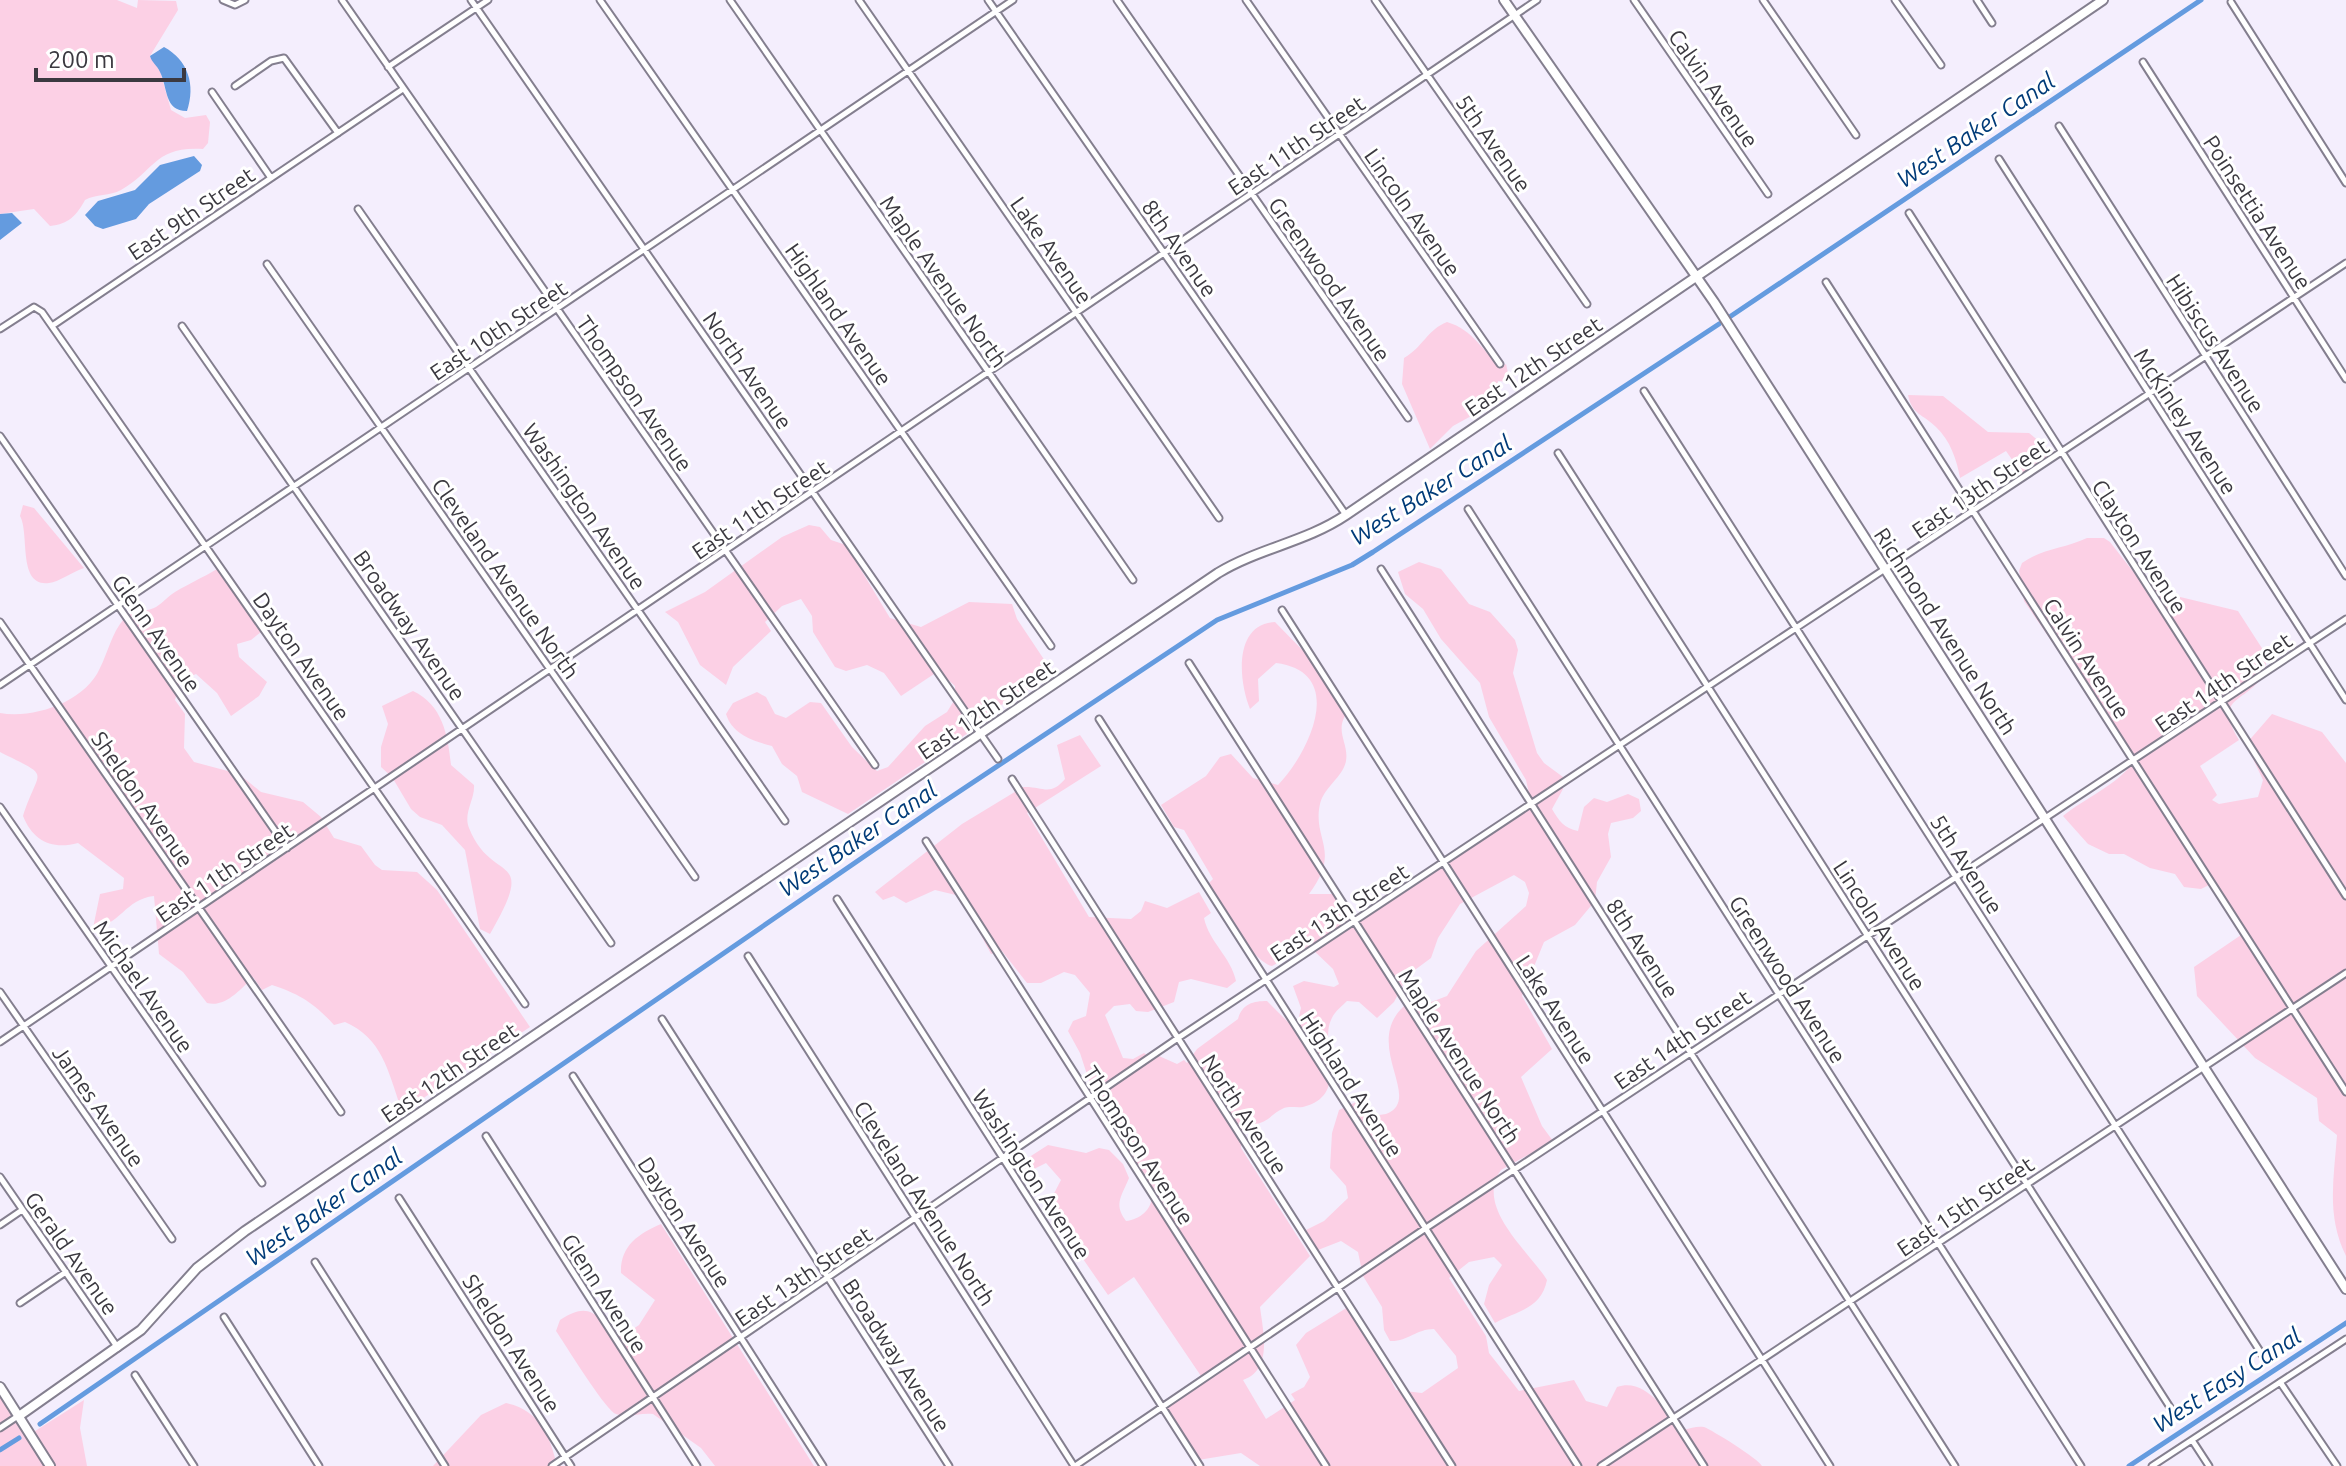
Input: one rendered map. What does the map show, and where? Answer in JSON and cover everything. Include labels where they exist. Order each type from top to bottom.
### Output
[{"type":"street","points":[[223,0],[235,5],[245,0]]},
{"type":"street","name":"Thompson Avenue","points":[[342,0],[875,765]]},
{"type":"street","name":"North Avenue","points":[[471,0],[998,759]]},
{"type":"street","points":[[388,67],[488,0]]},
{"type":"street","name":"Highland Avenue","points":[[600,0],[1051,646]]},
{"type":"street","name":"Maple Avenue North","points":[[730,0],[1133,580]]},
{"type":"street","name":"Lake Avenue","points":[[859,0],[1219,518]]},
{"type":"street","name":"8th Avenue","points":[[988,0],[1346,515]]},
{"type":"street","name":"East 10th Street","points":[[0,685],[1013,0]]},
{"type":"street","name":"Greenwood Avenue","points":[[1117,0],[1408,418]]},
{"type":"street","name":"Lincoln Avenue","points":[[1246,0],[1500,364]]},
{"type":"street","name":"5th Avenue","points":[[1375,0],[1587,304]]},
{"type":"street","name":"Richmond Avenue North","points":[[1504,0],[1697,276],[2346,1289]]},
{"type":"street","name":"East 11th Street","points":[[0,1042],[1537,0]]},
{"type":"street","name":"Calvin Avenue","points":[[1634,0],[1768,194]]},
{"type":"street","points":[[1763,0],[1856,135]]},
{"type":"street","points":[[1895,0],[1941,65]]},
{"type":"street","points":[[1977,0],[1992,23]]},
{"type":"street","name":"East 12th Street","points":[[0,1428],[118,1348],[155,1317],[197,1268],[234,1238],[1237,561],[1312,534],[1346,515],[2103,0]]},
{"type":"street","points":[[2231,2],[2346,183]]},
{"type":"street","points":[[235,86],[271,61],[284,58],[338,133]]},
{"type":"street","name":"Poinsettia Avenue","points":[[2143,62],[2346,379]]},
{"type":"street","name":"East 9th Street","points":[[52,326],[403,89]]},
{"type":"street","points":[[212,92],[271,178]]},
{"type":"street","name":"Hibiscus Avenue","points":[[2059,126],[2346,576]]},
{"type":"street","name":"McKinley Avenue","points":[[1999,159],[2346,700]]},
{"type":"street","name":"Washington Avenue","points":[[358,209],[785,821]]},
{"type":"street","name":"Clayton Avenue","points":[[1909,213],[2346,896]]},
{"type":"street","name":"East 13th Street","points":[[552,1466],[1178,1038],[2346,263]]},
{"type":"street","name":"Cleveland Avenue North","points":[[267,264],[695,877]]},
{"type":"street","name":"Calvin Avenue","points":[[1826,282],[2346,1092]]},
{"type":"street","points":[[0,329],[34,307],[52,326]]},
{"type":"street","name":"Dayton Avenue","points":[[52,326],[525,1004]]},
{"type":"street","name":"Broadway Avenue","points":[[182,326],[611,943]]},
{"type":"street","name":"5th Avenue","points":[[1644,391],[2263,1356]]},
{"type":"street","name":"Glenn Avenue","points":[[0,436],[287,848]]},
{"type":"street","name":"Lincoln Avenue","points":[[1558,453],[2175,1415]]},
{"type":"street","name":"Greenwood Avenue","points":[[1468,509],[2081,1466]]},
{"type":"street","name":"8th Avenue","points":[[1381,569],[1955,1466]]},
{"type":"street","name":"Lake Avenue","points":[[1282,610],[1830,1466]]},
{"type":"street","name":"East 14th Street","points":[[1075,1466],[1337,1287],[2346,619]]},
{"type":"street","name":"Sheldon Avenue","points":[[0,622],[341,1112]]},
{"type":"street","name":"Maple Avenue North","points":[[1189,663],[1704,1466]]},
{"type":"street","name":"Highland Avenue","points":[[1099,719],[1578,1466]]},
{"type":"street","name":"North Avenue","points":[[1012,779],[1452,1466]]},
{"type":"street","name":"Michael Avenue","points":[[0,807],[262,1183]]},
{"type":"street","name":"Thompson Avenue","points":[[926,841],[1326,1466]]},
{"type":"street","name":"Washington Avenue","points":[[837,899],[1200,1466]]},
{"type":"street","name":"Cleveland Avenue North","points":[[748,956],[1075,1466]]},
{"type":"street","name":"East 15th Street","points":[[1601,1466],[2346,973]]},
{"type":"street","name":"James Avenue","points":[[0,992],[172,1239]]},
{"type":"street","name":"Broadway Avenue","points":[[662,1019],[949,1466]]},
{"type":"street","name":"Dayton Avenue","points":[[573,1076],[823,1466]]},
{"type":"street","name":"Glenn Avenue","points":[[486,1136],[697,1466]]},
{"type":"street","name":"Gerald Avenue","points":[[0,1177],[118,1348]]},
{"type":"street","name":"Sheldon Avenue","points":[[399,1198],[571,1466]]},
{"type":"street","points":[[0,1225],[22,1210]]},
{"type":"street","points":[[315,1262],[445,1466]]},
{"type":"street","points":[[20,1303],[66,1272]]},
{"type":"street","points":[[224,1317],[319,1466]]},
{"type":"street","points":[[2152,1466],[2346,1339]]},
{"type":"street","points":[[135,1375],[194,1466]]},
{"type":"street","points":[[2280,1382],[2337,1466]]},
{"type":"street","points":[[0,1387],[50,1466]]},
{"type":"street","points":[[2192,1440],[2209,1466]]},
{"type":"shaded area","points":[[0,0],[117,0],[137,8],[138,0],[176,1],[178,10],[150,56],[160,71],[171,110],[185,118],[206,115],[210,122],[208,143],[203,149],[174,151],[164,156],[121,190],[85,200],[75,215],[62,223],[50,226],[34,209],[0,214]]},
{"type":"shaded area","points":[[1447,322],[1464,330],[1501,367],[1506,364],[1510,382],[1498,381],[1495,403],[1453,426],[1430,449],[1402,384],[1404,358]]},
{"type":"shaded area","points":[[1908,395],[1943,396],[1988,432],[2029,433],[2054,453],[2022,474],[2006,451],[1960,478],[1949,444],[1936,427],[1915,410]]},
{"type":"shaded area","points":[[23,505],[34,508],[84,568],[49,583],[32,577],[20,516]]},
{"type":"shaded area","points":[[809,525],[820,527],[831,540],[846,545],[890,618],[921,627],[969,602],[1012,604],[1017,619],[1049,667],[1042,678],[1022,694],[988,713],[971,731],[848,814],[802,792],[797,776],[782,764],[772,746],[738,732],[726,714],[733,703],[757,692],[766,697],[775,714],[786,718],[810,702],[821,703],[852,747],[877,771],[888,767],[925,726],[947,712],[955,699],[955,686],[943,675],[934,674],[901,696],[884,673],[867,665],[846,671],[835,667],[813,632],[812,616],[801,599],[782,606],[765,622],[771,631],[733,667],[726,685],[700,665],[678,622],[665,612],[705,592],[782,537]]},
{"type":"shaded area","points":[[2087,538],[2104,538],[2110,542],[2142,583],[2172,595],[2238,611],[2267,656],[2264,672],[2257,683],[2231,707],[2231,725],[2239,740],[2200,766],[2217,795],[2212,800],[2219,804],[2258,797],[2263,780],[2246,744],[2272,714],[2322,732],[2346,763],[2346,1256],[2334,1211],[2337,1135],[2319,1121],[2317,1098],[2255,1058],[2197,996],[2194,967],[2241,935],[2209,885],[2201,889],[2184,887],[2175,874],[2150,868],[2124,854],[2109,854],[2088,844],[2063,816],[2111,784],[2134,761],[2024,601],[2019,571],[2022,563],[2038,554]]},
{"type":"shaded area","points":[[1419,562],[1441,569],[1469,604],[1490,612],[1515,640],[1518,650],[1513,673],[1537,753],[1544,763],[1563,777],[1563,789],[1552,809],[1562,823],[1578,831],[1584,807],[1594,798],[1607,802],[1628,794],[1639,799],[1641,811],[1633,818],[1611,823],[1608,834],[1611,857],[1597,882],[1595,901],[1575,925],[1544,942],[1522,996],[1552,1049],[1521,1077],[1542,1126],[1553,1141],[1501,1170],[1494,1184],[1494,1199],[1507,1228],[1547,1280],[1544,1290],[1528,1308],[1495,1323],[1484,1304],[1489,1285],[1502,1265],[1494,1257],[1469,1262],[1449,1278],[1486,1336],[1489,1353],[1519,1391],[1574,1380],[1586,1401],[1607,1407],[1617,1387],[1637,1387],[1654,1398],[1684,1430],[1704,1427],[1744,1451],[1762,1466],[1260,1466],[1241,1453],[1198,1460],[1162,1404],[1203,1379],[1134,1277],[1108,1295],[1047,1207],[1061,1180],[1046,1163],[1026,1173],[1020,1163],[1048,1145],[1086,1153],[1099,1148],[1109,1150],[1123,1164],[1129,1178],[1119,1205],[1122,1215],[1126,1221],[1133,1220],[1148,1209],[1152,1198],[1149,1185],[1096,1102],[1080,1053],[1068,1031],[1073,1021],[1086,1016],[1090,993],[1075,975],[1064,972],[1041,983],[1027,983],[1002,951],[991,954],[960,896],[935,890],[906,903],[894,896],[883,900],[875,892],[962,824],[1023,787],[1055,788],[1065,779],[1057,745],[1080,735],[1101,766],[1027,813],[1089,917],[1131,919],[1141,911],[1145,901],[1167,908],[1199,892],[1211,913],[1204,918],[1207,927],[1230,964],[1236,981],[1227,988],[1191,979],[1179,982],[1174,1002],[1148,1012],[1136,1011],[1130,1004],[1114,1006],[1105,1015],[1123,1058],[1133,1059],[1144,1053],[1153,1059],[1159,1056],[1177,1064],[1184,1060],[1187,1063],[1197,1049],[1238,1019],[1245,1007],[1257,1002],[1267,1001],[1290,1024],[1297,1025],[1301,1008],[1293,986],[1304,981],[1334,987],[1339,984],[1333,969],[1309,946],[1272,966],[1255,954],[1221,904],[1209,883],[1213,879],[1184,830],[1174,827],[1161,805],[1206,776],[1220,757],[1231,754],[1253,778],[1278,785],[1301,754],[1316,715],[1316,697],[1311,681],[1298,670],[1276,663],[1258,679],[1259,701],[1250,709],[1243,683],[1246,642],[1252,632],[1262,625],[1275,622],[1315,663],[1347,713],[1342,726],[1346,761],[1320,804],[1324,866],[1309,894],[1333,894],[1353,918],[1364,915],[1531,802],[1526,780],[1489,717],[1480,683],[1441,639],[1423,609],[1405,594],[1398,572]],"holes":[[[1514,875],[1525,882],[1529,893],[1526,906],[1476,951],[1447,996],[1426,1004],[1409,1002],[1395,1017],[1389,1034],[1389,1051],[1399,1096],[1396,1106],[1379,1115],[1356,1102],[1339,1110],[1332,1133],[1330,1168],[1346,1186],[1348,1198],[1324,1221],[1306,1230],[1318,1250],[1341,1241],[1358,1252],[1363,1276],[1382,1307],[1384,1330],[1390,1341],[1434,1329],[1456,1356],[1458,1368],[1422,1393],[1396,1390],[1363,1326],[1348,1307],[1306,1333],[1296,1345],[1310,1377],[1304,1387],[1291,1394],[1295,1400],[1266,1419],[1243,1380],[1259,1368],[1262,1359],[1264,1338],[1260,1307],[1310,1256],[1241,1148],[1243,1134],[1252,1124],[1265,1121],[1284,1108],[1303,1107],[1317,1101],[1326,1092],[1330,1081],[1328,1030],[1334,1014],[1347,1001],[1359,1002],[1377,1018],[1394,1002],[1408,975],[1431,958],[1438,938],[1460,904]]]},
{"type":"shaded area","points":[[217,569],[261,632],[251,640],[237,644],[239,657],[267,682],[259,696],[231,716],[217,693],[196,674],[180,681],[175,700],[185,714],[184,748],[194,762],[239,774],[261,792],[303,802],[321,817],[334,838],[361,846],[382,870],[417,872],[437,890],[530,1027],[413,1105],[400,1105],[382,1057],[368,1037],[345,1022],[334,1025],[313,1005],[291,992],[272,985],[262,990],[253,977],[226,1000],[207,1003],[183,972],[159,954],[154,896],[136,902],[110,923],[93,928],[100,894],[123,889],[124,878],[78,843],[60,845],[44,842],[32,832],[23,816],[37,775],[28,766],[0,752],[0,713],[28,713],[71,699],[93,680],[116,631],[127,616],[156,607],[175,592]]},
{"type":"shaded area","points":[[413,691],[431,704],[442,722],[451,765],[474,785],[467,817],[469,828],[479,846],[511,878],[511,890],[490,934],[480,929],[465,850],[442,825],[420,817],[411,809],[392,777],[381,767],[381,747],[388,724],[382,706]]},
{"type":"shaded area","points":[[661,1224],[814,1466],[715,1466],[701,1448],[653,1414],[625,1416],[611,1410],[556,1331],[560,1320],[580,1311],[593,1314],[621,1337],[639,1325],[655,1300],[621,1273],[621,1264],[632,1242]]},
{"type":"shaded area","points":[[0,1392],[47,1466],[0,1466]]},
{"type":"shaded area","points":[[84,1400],[80,1428],[87,1466],[53,1466],[32,1433]]},
{"type":"shaded area","points":[[506,1403],[527,1411],[535,1418],[551,1444],[557,1466],[433,1466],[481,1415]]},
{"type":"water","points":[[164,47],[179,59],[188,74],[191,92],[187,111],[170,103],[160,72],[150,56]]},
{"type":"water","points":[[194,156],[202,165],[200,171],[149,204],[136,219],[103,229],[95,226],[85,215],[98,201],[135,190],[160,165]]},
{"type":"water","points":[[12,213],[22,223],[0,240],[0,214]]},
{"type":"waterway","name":"West Baker Canal","points":[[1731,316],[2201,0]]},
{"type":"waterway","name":"West Baker Canal","points":[[40,1424],[936,807],[1217,620],[1352,565],[1719,324]]},
{"type":"waterway","name":"West Easy Canal","points":[[2129,1466],[2346,1323]]},
{"type":"waterway","points":[[0,1450],[19,1438]]}]
